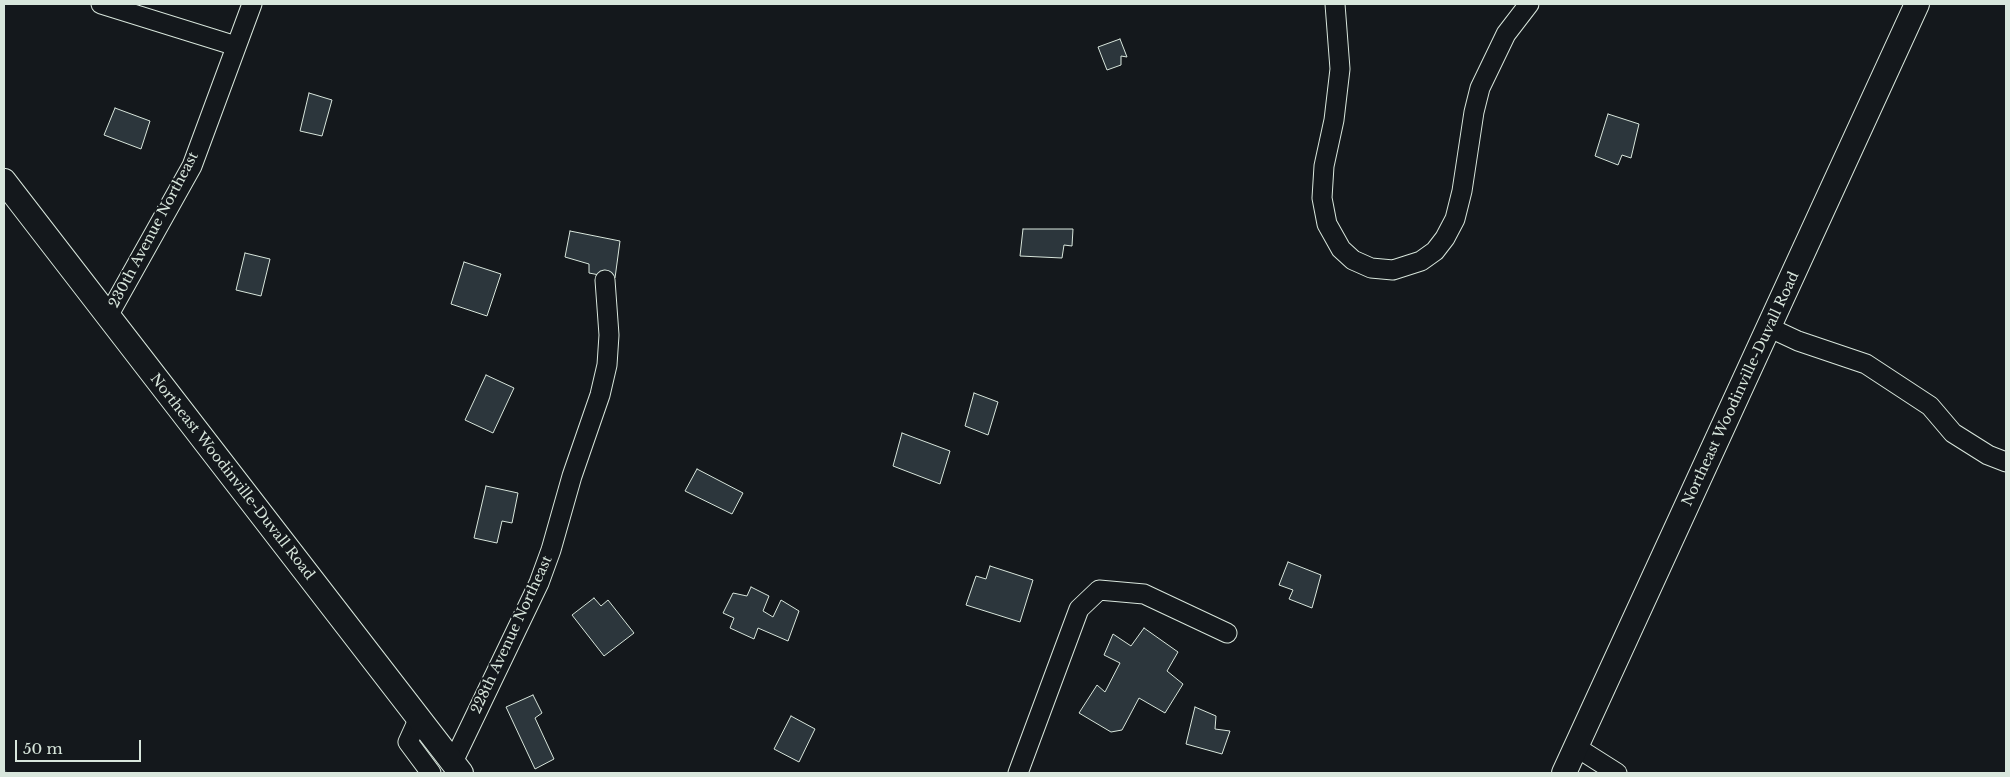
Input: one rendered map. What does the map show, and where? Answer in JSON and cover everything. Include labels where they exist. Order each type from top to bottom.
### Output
[{"type":"main road","name":"Northeast Woodinville-Duvall Road","points":[[1564,773],[1917,4]]},
{"type":"main road","name":"Northeast Woodinville-Duvall Road","points":[[4,181],[418,720],[457,768]]},
{"type":"street","points":[[101,4],[236,46]]},
{"type":"street","name":"230th Avenue Northeast","points":[[108,316],[192,166],[252,4]]},
{"type":"street","points":[[1335,4],[1340,69],[1334,120],[1324,166],[1322,198],[1327,224],[1341,249],[1353,260],[1371,268],[1393,270],[1421,261],[1435,251],[1455,219],[1462,191],[1474,112],[1480,88],[1506,34],[1529,4]]},
{"type":"street","name":"228th Avenue Northeast","points":[[457,768],[539,583],[551,550],[572,476],[600,395],[608,365],[605,280]]},
{"type":"street","points":[[1768,327],[1866,364],[1930,406],[1953,433],[1988,455],[2006,462]]},
{"type":"street","points":[[1018,773],[1079,609],[1099,590],[1144,594],[1227,633]]},
{"type":"street","points":[[418,720],[408,742],[431,773]]},
{"type":"street","points":[[1576,747],[1617,773]]},
{"type":"building","points":[[1120,39],[1127,57],[1121,56],[1121,65],[1107,70],[1098,47]]},
{"type":"building","points":[[309,93],[332,100],[322,136],[300,131]]},
{"type":"building","points":[[115,108],[150,121],[141,149],[104,135]]},
{"type":"building","points":[[1608,114],[1639,124],[1631,158],[1622,155],[1618,165],[1595,156]]},
{"type":"building","points":[[1023,229],[1073,229],[1072,246],[1064,245],[1062,258],[1020,256]]},
{"type":"building","points":[[570,231],[620,241],[615,278],[589,273],[589,264],[565,257]]},
{"type":"building","points":[[245,253],[270,259],[261,296],[236,290]]},
{"type":"building","points":[[464,262],[501,274],[487,316],[451,304]]},
{"type":"building","points":[[486,375],[514,388],[493,433],[465,420]]},
{"type":"building","points":[[974,393],[998,402],[988,435],[965,426]]},
{"type":"building","points":[[902,433],[950,451],[940,484],[893,466]]},
{"type":"building","points":[[697,469],[743,493],[732,514],[685,491]]},
{"type":"building","points":[[486,486],[518,493],[512,523],[502,521],[497,543],[474,538]]},
{"type":"building","points":[[1288,562],[1321,575],[1312,608],[1289,599],[1293,590],[1279,585]]},
{"type":"building","points":[[990,566],[1033,580],[1020,622],[966,605],[976,576],[986,579]]},
{"type":"building","points":[[751,587],[769,596],[763,611],[773,617],[781,600],[799,611],[788,641],[758,628],[754,639],[730,628],[734,618],[723,613],[733,593],[747,596]]},
{"type":"building","points":[[594,598],[601,606],[608,600],[634,633],[604,656],[572,615]]},
{"type":"building","points":[[1144,628],[1178,652],[1167,671],[1183,684],[1165,713],[1139,698],[1122,730],[1111,732],[1079,713],[1097,685],[1105,692],[1120,663],[1104,655],[1113,634],[1131,646]]},
{"type":"building","points":[[533,695],[542,713],[535,718],[554,759],[535,769],[506,707]]},
{"type":"building","points":[[1195,707],[1216,716],[1215,729],[1230,731],[1222,754],[1186,744]]},
{"type":"building","points":[[791,716],[815,729],[799,762],[774,749]]}]
